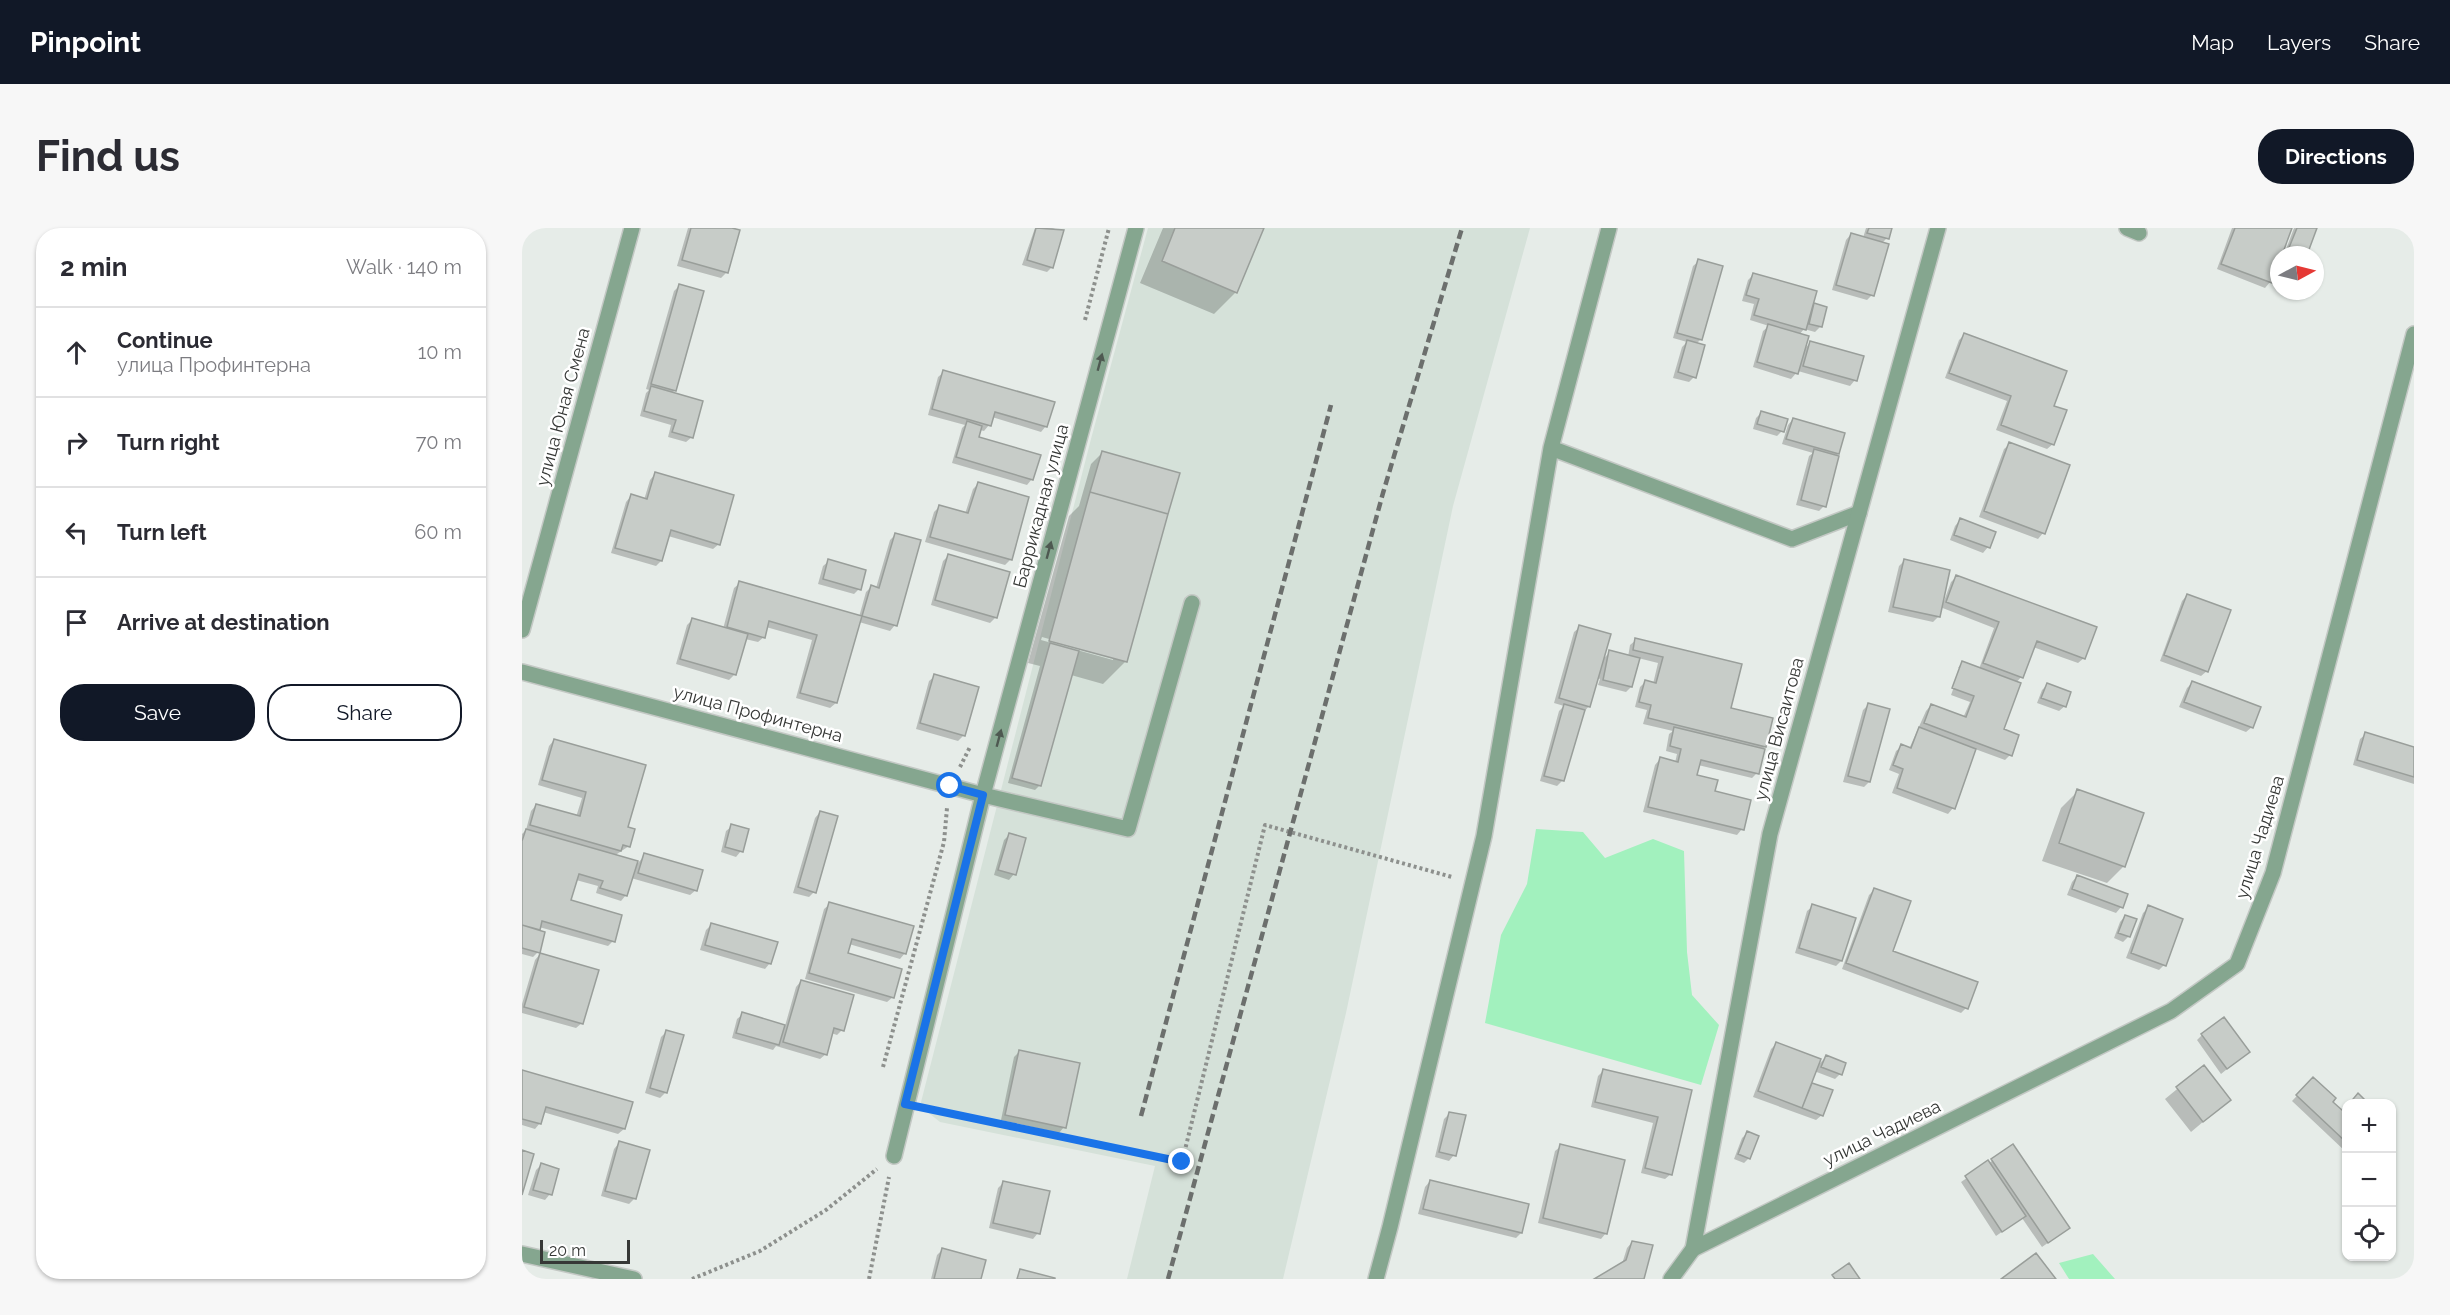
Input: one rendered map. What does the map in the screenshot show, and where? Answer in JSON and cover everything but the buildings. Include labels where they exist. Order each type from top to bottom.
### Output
[{"type":"street","name":"улица Юная Смена","points":[[522,630],[632,228]]},
{"type":"street","name":"Баррикадная улица","points":[[894,1156],[983,795],[1136,228]]},
{"type":"street","points":[[1376,1279],[1484,836],[1551,448],[1609,228]]},
{"type":"street","name":"улица Висаитова","points":[[1693,1249],[1770,834],[1938,228]]},
{"type":"street","name":"улица Чадиева","points":[[1693,1249],[2171,1011],[2236,964],[2273,873],[2414,334]]},
{"type":"street","points":[[1551,448],[1792,539],[1859,513]]},
{"type":"street","name":"улица Профинтерна","points":[[522,672],[983,795],[1128,829],[1192,603]]},
{"type":"street","points":[[1671,1279],[1693,1249]]},
{"type":"street","points":[[522,1254],[634,1279]]},
{"type":"path","points":[[905,1104],[1182,1162],[1265,825],[1473,882]]},
{"type":"path","points":[[692,1279],[760,1251],[826,1210],[894,1156]]},
{"type":"path","points":[[868,1279],[894,1156]]},
{"type":"shaded area","points":[[1148,228],[1530,228],[1453,506],[1346,1013],[1283,1279],[1127,1279],[1155,1166],[940,1122],[920,1106],[1091,439]]},
{"type":"green space","points":[[1536,829],[1583,832],[1605,858],[1653,839],[1684,851],[1687,952],[1692,995],[1719,1025],[1701,1085],[1485,1023],[1501,935],[1527,884]]},
{"type":"green space","points":[[2093,1254],[2115,1279],[2069,1279],[2059,1263]]},
{"type":"railway","points":[[1168,1279],[1383,493],[1462,228]]},
{"type":"railway","points":[[1141,1116],[1331,405]]},
{"type":"route","points":[[950,786],[983,795],[905,1104],[1182,1162]]}]
